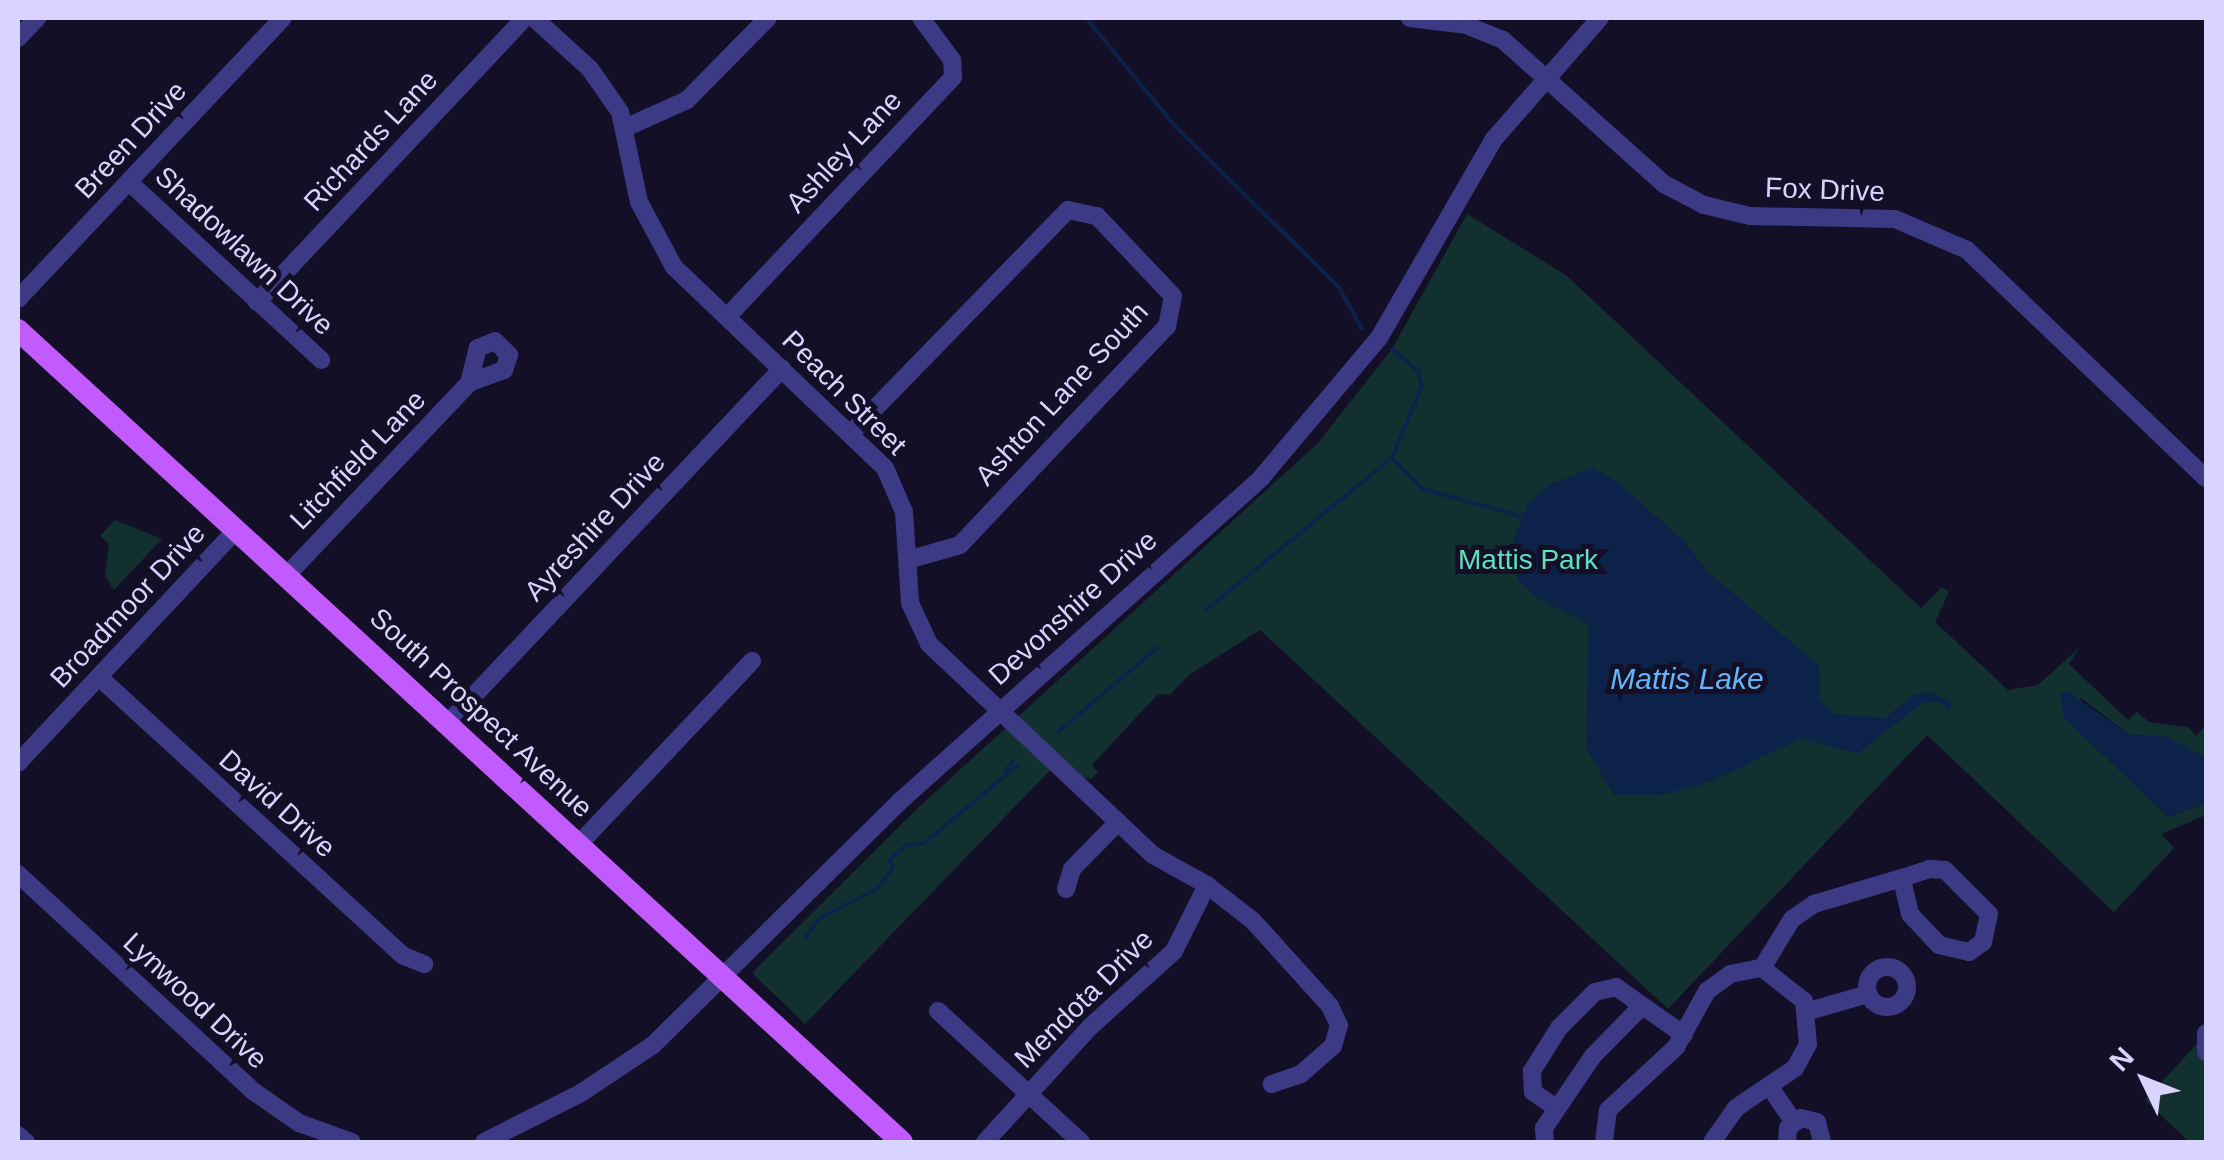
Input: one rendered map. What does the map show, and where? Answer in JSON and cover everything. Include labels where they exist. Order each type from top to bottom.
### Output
[{"type":"main road","name":"South Prospect Avenue","points":[[18,330],[902,1142]]},
{"type":"street","points":[[21,29],[37,18]]},
{"type":"street","name":"Breen Drive","points":[[18,299],[283,18]]},
{"type":"street","name":"Richards Lane","points":[[257,302],[524,18]]},
{"type":"street","name":"Peach Street","points":[[534,18],[600,80],[627,127],[638,202],[658,244],[726,316],[852,432],[893,482],[908,560],[910,603],[929,644],[1153,854],[1207,884],[1252,921],[1336,1015],[1334,1046],[1300,1074],[1272,1084]]},
{"type":"street","points":[[627,127],[687,100],[768,18]]},
{"type":"street","name":"Ashley Lane","points":[[726,316],[952,77],[952,60],[921,18]]},
{"type":"street","name":"Fox Drive","points":[[1410,18],[1483,30],[1546,76],[1640,165],[1704,206],[1750,216],[1895,219],[1967,250],[2206,476]]},
{"type":"street","name":"Devonshire Drive","points":[[484,1142],[624,1067],[723,977],[998,711],[1295,443],[1395,314],[1494,139],[1600,18]]},
{"type":"street","name":"Shadowlawn Drive","points":[[129,182],[321,360]]},
{"type":"street","name":"Ashton Lane South","points":[[852,432],[1068,210],[1097,216],[1160,275],[1173,296],[1174,313],[960,545],[908,560]]},
{"type":"street","name":"Ayreshire Drive","points":[[448,723],[782,369]]},
{"type":"street","name":"Litchfield Lane","points":[[287,575],[469,383]]},
{"type":"street","name":"Broadmoor Drive","points":[[18,762],[236,530]]},
{"type":"street","points":[[579,844],[752,661]]},
{"type":"street","name":"David Drive","points":[[99,677],[404,956],[424,964]]},
{"type":"street","points":[[1066,889],[1072,869],[1118,822]]},
{"type":"street","points":[[1604,1142],[1608,1110],[1684,1035],[1719,980],[1762,968],[1778,936],[1814,904],[1902,878],[1945,870],[1988,914],[1983,942],[1970,952],[1939,945],[1910,914],[1902,878]]},
{"type":"street","name":"Lynwood Drive","points":[[18,874],[252,1092],[299,1123],[352,1142]]},
{"type":"street","name":"Mendota Drive","points":[[985,1142],[1028,1093],[1174,951],[1207,884]]},
{"type":"street","points":[[1762,968],[1809,1011]]},
{"type":"street","points":[[1556,1108],[1528,1083],[1559,1028],[1605,988],[1616,987],[1640,1008],[1684,1035]]},
{"type":"street","points":[[1809,1011],[1868,994]]},
{"type":"street","points":[[1545,1142],[1544,1128],[1556,1108],[1593,1056],[1640,1008]]},
{"type":"street","points":[[938,1011],[1081,1142]]},
{"type":"street","points":[[1712,1142],[1736,1108],[1770,1087],[1804,1057],[1809,1011]]},
{"type":"street","points":[[2206,1033],[2206,1052]]},
{"type":"street","points":[[1770,1087],[1793,1121]]},
{"type":"street","points":[[1787,1142],[1793,1121]]},
{"type":"street","points":[[1793,1121],[1817,1122],[1822,1142]]},
{"type":"street","points":[[18,1135],[26,1142]]},
{"type":"green space","name":"Mattis Park","points":[[1467,214],[1567,276],[1921,608],[1942,587],[1949,592],[1935,622],[2008,690],[2038,685],[2079,648],[2069,664],[2128,720],[2137,712],[2149,722],[2188,727],[2196,736],[2206,725],[2206,757],[2201,757],[2167,737],[2130,735],[2081,698],[2079,731],[2168,817],[2206,803],[2206,815],[2161,834],[2174,848],[2114,912],[1927,735],[1668,1009],[1260,630],[1189,675],[1170,695],[1158,694],[1092,765],[1098,772],[1092,778],[1084,779],[1061,759],[805,1024],[752,973],[919,807],[1317,444],[1392,349]]},
{"type":"green space","points":[[115,520],[162,539],[114,590],[105,576],[109,544],[100,536]]},
{"type":"green space","points":[[2206,1034],[2206,1142],[2189,1142],[2145,1100]]},
{"type":"water","name":"Mattis Lake","points":[[1592,468],[1615,480],[1684,541],[1708,572],[1819,665],[1819,700],[1835,714],[1885,718],[1913,695],[1931,692],[1953,703],[1950,711],[1938,701],[1922,703],[1857,754],[1802,738],[1710,782],[1661,795],[1614,795],[1586,748],[1589,624],[1537,598],[1519,580],[1509,554],[1526,506],[1547,486]]},
{"type":"water","points":[[2067,691],[2130,735],[2167,737],[2206,757],[2206,803],[2168,817],[2064,718],[2060,694]]},
{"type":"waterway","points":[[1086,18],[1176,127],[1338,286],[1362,329]]},
{"type":"waterway","points":[[1206,610],[1392,458],[1422,386],[1418,371],[1392,349]]},
{"type":"waterway","points":[[1392,458],[1423,489],[1520,516]]},
{"type":"waterway","points":[[1058,732],[1157,648]]},
{"type":"waterway","points":[[1006,770],[1013,761]]},
{"type":"waterway","points":[[805,938],[820,918],[877,889],[893,867],[889,860],[907,845],[924,843],[1017,766]]}]
